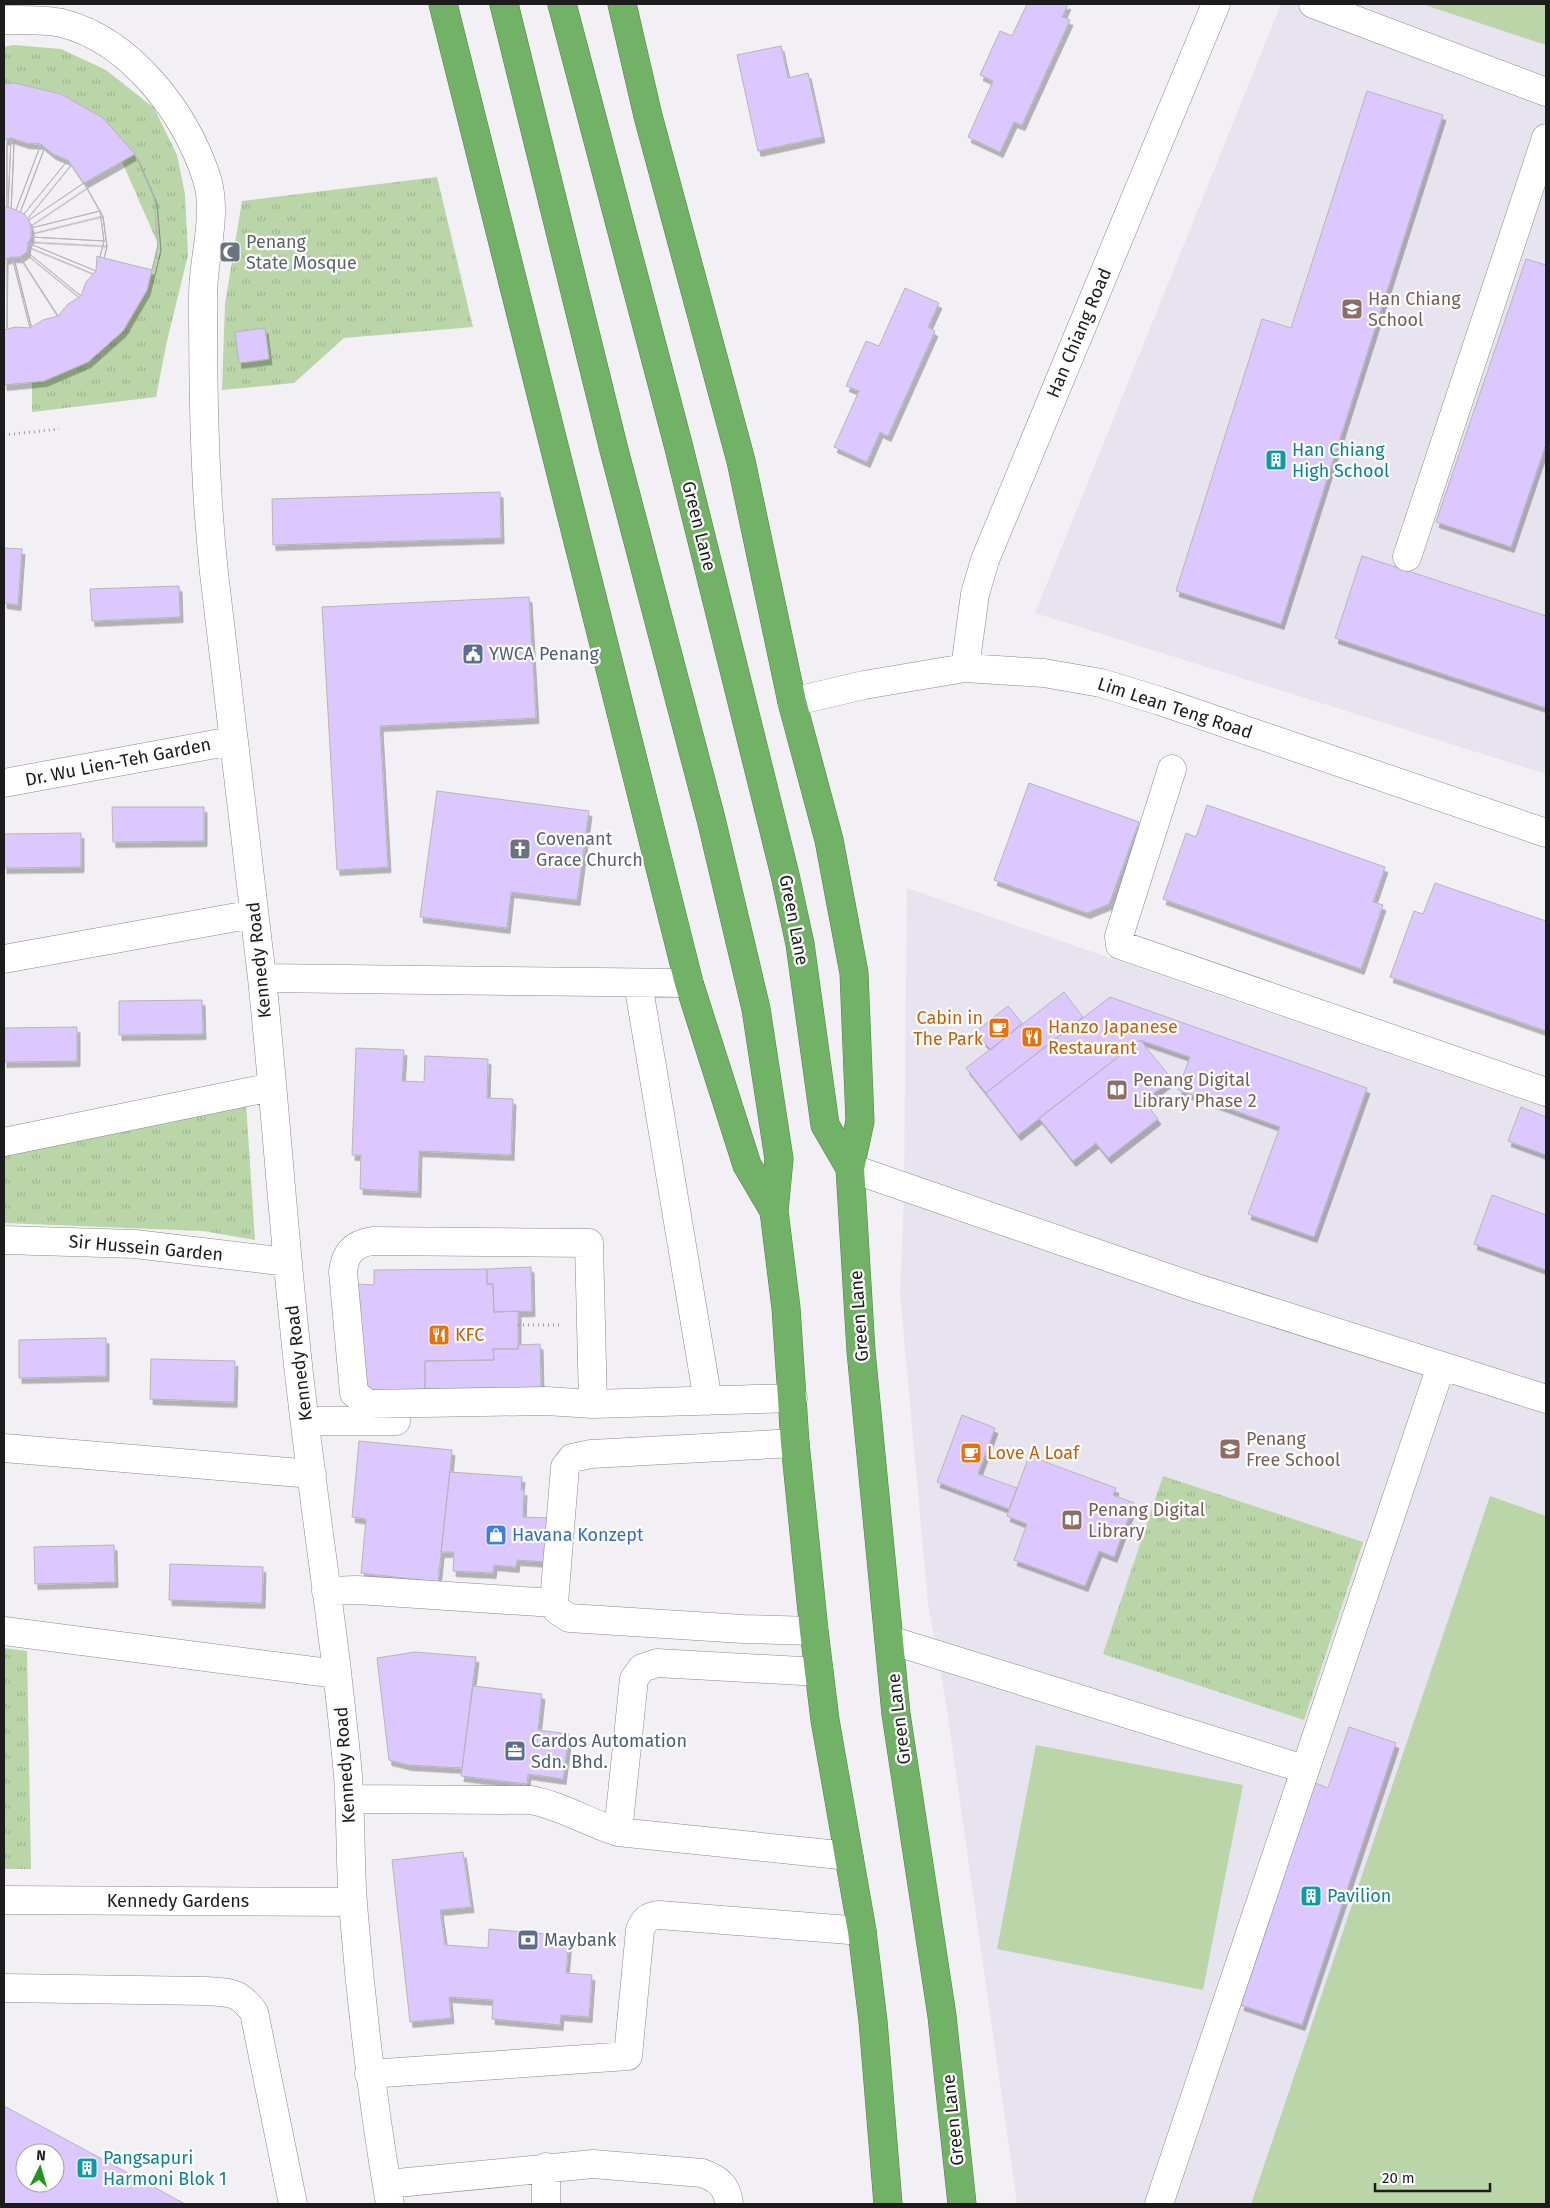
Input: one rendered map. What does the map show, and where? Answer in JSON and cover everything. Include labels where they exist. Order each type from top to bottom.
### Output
[{"type":"highway","points":[[443,4],[689,983],[747,1165],[774,1211]]},
{"type":"highway","points":[[504,4],[614,450],[711,819],[756,1008],[780,1158],[774,1211],[786,1308],[795,1443],[814,1631],[819,1672],[862,1931],[874,2021],[888,2204]]},
{"type":"highway","name":"Green Lane","points":[[562,4],[738,680],[798,935],[825,1125],[850,1168],[861,1351],[896,1714],[942,2016],[962,2204]]},
{"type":"highway","points":[[622,4],[648,116],[741,462],[792,702],[829,840],[854,973],[860,1121],[850,1168]]},
{"type":"street","name":"Han Chiang Road","points":[[965,668],[975,594],[985,560],[1216,4]]},
{"type":"street","points":[[1312,4],[1546,92]]},
{"type":"street","name":"Kennedy Road","points":[[4,20],[30,19],[65,14],[148,76],[166,98],[184,126],[197,152],[210,188],[210,224],[203,284],[203,419],[209,521],[232,741],[262,978],[288,1262],[305,1421],[337,1674],[349,1798],[353,1902],[369,2074],[388,2194]]},
{"type":"street","points":[[1407,557],[1546,138]]},
{"type":"street","name":"Lim Lean Teng Road","points":[[792,702],[883,681],[965,668],[1044,673],[1101,683],[1170,704],[1546,834]]},
{"type":"street","name":"Dr. Wu Lien-Teh Garden","points":[[4,783],[232,741]]},
{"type":"street","points":[[1172,769],[1119,936],[1120,945],[1546,1092]]},
{"type":"street","points":[[4,959],[254,914]]},
{"type":"street","points":[[262,978],[689,983]]},
{"type":"street","points":[[638,983],[708,1401]]},
{"type":"street","points":[[4,1142],[272,1087]]},
{"type":"street","points":[[850,1168],[1194,1287],[1546,1400]]},
{"type":"street","name":"Sir Hussein Garden","points":[[4,1240],[135,1244],[288,1262]]},
{"type":"street","points":[[593,1404],[589,1243],[372,1241],[361,1243],[350,1250],[344,1260],[343,1272],[354,1393],[368,1404],[546,1401],[593,1404],[792,1398]]},
{"type":"street","points":[[1159,2204],[1441,1366]]},
{"type":"street","points":[[305,1421],[411,1422],[546,1417],[593,1404]]},
{"type":"street","points":[[795,1443],[591,1454],[572,1458],[565,1467],[554,1602],[557,1610],[568,1618],[743,1629],[814,1631]]},
{"type":"street","points":[[4,1448],[312,1474]]},
{"type":"street","points":[[326,1591],[356,1590],[554,1602]]},
{"type":"street","points":[[4,1632],[337,1674]]},
{"type":"street","points":[[890,1640],[1304,1769]]},
{"type":"street","points":[[618,1832],[634,1679],[642,1668],[657,1663],[819,1672]]},
{"type":"street","points":[[349,1798],[531,1800],[548,1804],[618,1832],[849,1856]]},
{"type":"street","name":"Kennedy Gardens","points":[[4,1900],[353,1902]]},
{"type":"street","points":[[369,2074],[628,2056],[640,1930],[643,1922],[650,1916],[659,1915],[862,1931]]},
{"type":"street","points":[[4,1988],[206,1991],[228,1993],[243,1997],[254,2012],[259,2033],[292,2204]]},
{"type":"street","points":[[388,2194],[546,2167],[593,2164],[702,2173],[716,2178],[725,2188],[729,2204]]},
{"type":"street","points":[[546,2167],[546,2204]]},
{"type":"path","points":[[4,435],[60,429]]},
{"type":"shaded area","name":"Han Chiang School","points":[[1281,4],[1546,4],[1546,774],[1035,613]]},
{"type":"shaded area","name":"Penang Free School","points":[[907,888],[1546,1108],[1546,2204],[1017,2204],[946,1703],[928,1604],[900,1294],[904,1187]]},
{"type":"green space","points":[[1422,4],[1546,4],[1546,45]]},
{"type":"green space","points":[[13,45],[61,49],[106,70],[154,108],[177,155],[185,194],[188,255],[167,341],[156,397],[32,412],[32,382],[44,381],[123,331],[147,290],[158,244],[103,118],[61,94],[15,83],[4,84],[4,47]]},
{"type":"green space","points":[[437,177],[473,327],[344,338],[294,383],[222,390],[225,304],[242,201]]},
{"type":"green space","points":[[246,1103],[255,1240],[203,1231],[4,1223],[4,1154]]},
{"type":"green space","points":[[1163,1476],[1363,1542],[1304,1720],[1103,1654]]},
{"type":"green space","points":[[1490,1496],[1546,1516],[1546,2204],[1251,2204]]},
{"type":"green space","points":[[4,1648],[27,1651],[31,1869],[4,1869]]},
{"type":"green space","points":[[1036,1745],[1243,1785],[1203,1990],[997,1949]]},
{"type":"building","points":[[1027,4],[1068,4],[1062,17],[1070,20],[1022,125],[1014,122],[1000,152],[968,137],[993,81],[980,75],[1000,31],[1012,36]]},
{"type":"building","points":[[781,46],[788,78],[808,73],[822,137],[758,151],[737,55]]},
{"type":"building","points":[[15,83],[61,94],[103,118],[135,154],[154,198],[158,245],[147,290],[123,331],[88,362],[44,381],[4,385],[4,84]]},
{"type":"building","name":"Han Chiang High School","points":[[1367,91],[1443,115],[1281,624],[1176,591],[1262,319],[1291,328]]},
{"type":"building","points":[[11,138],[8,207],[4,207],[4,140]]},
{"type":"building","points":[[11,138],[26,143],[41,144],[16,210],[8,207]]},
{"type":"building","points":[[41,144],[53,154],[68,160],[24,214],[16,210]]},
{"type":"building","points":[[135,154],[154,198],[158,245],[152,270],[100,257],[104,241],[100,211],[84,183]]},
{"type":"building","points":[[68,160],[84,183],[29,220],[24,214]]},
{"type":"building","points":[[84,183],[100,211],[31,228],[29,220]]},
{"type":"building","points":[[100,211],[104,241],[31,237],[31,228]]},
{"type":"building","points":[[31,237],[104,241],[100,257],[97,256],[96,271],[28,243]]},
{"type":"building","points":[[28,243],[96,271],[86,282],[81,296],[27,252]]},
{"type":"building","points":[[27,252],[81,296],[68,304],[58,316],[20,257]]},
{"type":"building","points":[[12,257],[30,328],[15,327],[4,330],[5,259]]},
{"type":"building","points":[[12,257],[20,257],[58,316],[43,320],[30,328]]},
{"type":"building","points":[[1526,259],[1546,265],[1546,444],[1511,547],[1436,522]]},
{"type":"building","points":[[905,288],[939,303],[928,327],[935,331],[888,436],[880,432],[867,462],[834,447],[859,391],[846,386],[866,341],[879,346]]},
{"type":"building","points":[[265,328],[269,359],[239,363],[235,332]]},
{"type":"building","points":[[500,492],[501,538],[273,545],[272,499]]},
{"type":"building","points":[[4,548],[22,549],[18,605],[4,603]]},
{"type":"building","points":[[1362,556],[1546,616],[1546,708],[1335,638]]},
{"type":"building","points":[[179,586],[180,617],[92,621],[90,589]]},
{"type":"building","points":[[529,597],[536,718],[380,726],[388,867],[337,870],[322,607]]},
{"type":"building","points":[[1029,783],[1139,822],[1109,904],[1087,913],[994,880]]},
{"type":"building","points":[[437,791],[589,811],[577,900],[511,892],[507,928],[420,917]]},
{"type":"building","points":[[1207,805],[1385,867],[1373,902],[1383,905],[1361,969],[1163,899],[1186,833],[1196,837]]},
{"type":"building","points":[[112,807],[204,807],[204,841],[113,842]]},
{"type":"building","points":[[81,833],[81,867],[4,868],[4,834]]},
{"type":"building","points":[[1435,883],[1546,921],[1546,1031],[1390,977],[1414,911],[1423,914]]},
{"type":"building","name":"Hanzo Japanese Restaurant","points":[[1064,992],[1083,1017],[986,1093],[966,1068]]},
{"type":"building","points":[[1110,997],[1367,1088],[1314,1237],[1248,1214],[1280,1127],[1178,1090],[1190,1057],[1140,1040],[1018,1135],[986,1093]]},
{"type":"building","points":[[202,1000],[203,1034],[119,1035],[119,1001]]},
{"type":"building","name":"Cabin in The Park","points":[[1008,1006],[1022,1023],[991,1050],[975,1032]]},
{"type":"building","points":[[77,1027],[77,1061],[4,1062],[4,1028]]},
{"type":"building","name":"Penang Digital Library Phase 2","points":[[1140,1040],[1172,1079],[1144,1101],[1158,1119],[1108,1158],[1096,1143],[1073,1161],[1039,1118]]},
{"type":"building","points":[[356,1048],[404,1050],[402,1081],[424,1082],[425,1056],[488,1059],[487,1098],[513,1099],[511,1155],[419,1151],[418,1192],[360,1189],[361,1155],[352,1155]]},
{"type":"building","points":[[1521,1107],[1546,1117],[1546,1155],[1508,1141]]},
{"type":"building","points":[[1492,1195],[1546,1215],[1546,1270],[1474,1244]]},
{"type":"building","points":[[531,1267],[532,1311],[494,1312],[493,1284],[487,1284],[487,1269]]},
{"type":"building","name":"KFC","points":[[487,1269],[487,1284],[493,1284],[494,1312],[518,1311],[518,1349],[493,1349],[494,1360],[425,1361],[425,1389],[364,1391],[357,1284],[374,1285],[374,1270]]},
{"type":"building","points":[[106,1338],[106,1376],[19,1378],[19,1340]]},
{"type":"building","points":[[540,1344],[541,1387],[425,1389],[425,1361],[494,1360],[493,1349],[518,1349],[518,1345]]},
{"type":"building","points":[[151,1359],[235,1361],[234,1402],[150,1399]]},
{"type":"building","points":[[962,1415],[995,1428],[978,1474],[1017,1488],[1009,1509],[937,1482]]},
{"type":"building","points":[[359,1441],[452,1450],[438,1582],[361,1573],[366,1519],[352,1517]]},
{"type":"building","name":"Penang Digital Library","points":[[1029,1456],[1116,1488],[1113,1495],[1134,1503],[1114,1557],[1099,1551],[1085,1586],[1014,1560],[1027,1524],[1007,1516]]},
{"type":"building","name":"Havana Konzept","points":[[450,1472],[522,1477],[521,1490],[524,1490],[523,1517],[551,1518],[548,1562],[517,1560],[516,1567],[494,1565],[493,1573],[453,1571],[454,1552],[441,1552]]},
{"type":"building","points":[[114,1545],[115,1582],[35,1584],[34,1547]]},
{"type":"building","points":[[170,1564],[263,1567],[262,1603],[169,1600]]},
{"type":"building","points":[[415,1652],[476,1657],[462,1768],[409,1765],[389,1760],[377,1658]]},
{"type":"building","name":"Cardos Automation Sdn. Bhd.","points":[[473,1686],[542,1694],[538,1730],[569,1734],[563,1779],[528,1774],[527,1784],[461,1776]]},
{"type":"building","name":"Pavilion","points":[[1349,1727],[1396,1743],[1302,2025],[1241,2005],[1315,1783],[1328,1788]]},
{"type":"building","name":"Maybank","points":[[463,1852],[471,1907],[440,1910],[445,1945],[488,1948],[489,1929],[569,1936],[566,1973],[592,1975],[589,2017],[561,2015],[560,2025],[492,2019],[493,2000],[449,1997],[451,2018],[410,2022],[392,1860]]},
{"type":"building","name":"Pangsapuri Harmoni Blok 1","points":[[4,2106],[185,2204],[4,2204]]},
{"type":"place","name":"Penang State Mosque","points":[[230,252]]},
{"type":"place","name":"Han Chiang School","points":[[1352,309]]},
{"type":"place","name":"Han Chiang High School","points":[[1276,460]]},
{"type":"place","name":"YWCA Penang","points":[[473,654]]},
{"type":"place","name":"Covenant Grace Church","points":[[520,849]]},
{"type":"place","name":"Cabin in The Park","points":[[999,1028]]},
{"type":"place","name":"Hanzo Japanese Restaurant","points":[[1032,1037]]},
{"type":"place","name":"Penang Digital Library Phase 2","points":[[1117,1090]]},
{"type":"place","name":"KFC","points":[[439,1335]]},
{"type":"place","name":"Penang Free School","points":[[1230,1449]]},
{"type":"place","name":"Love A Loaf","points":[[971,1453]]},
{"type":"place","name":"Penang Digital Library","points":[[1072,1520]]},
{"type":"place","name":"Havana Konzept","points":[[496,1535]]},
{"type":"place","name":"Cardos Automation Sdn. Bhd.","points":[[515,1751]]},
{"type":"place","name":"Pavilion","points":[[1311,1896]]},
{"type":"place","name":"Maybank","points":[[528,1940]]},
{"type":"place","name":"Pangsapuri Harmoni Blok 1","points":[[87,2168]]}]
